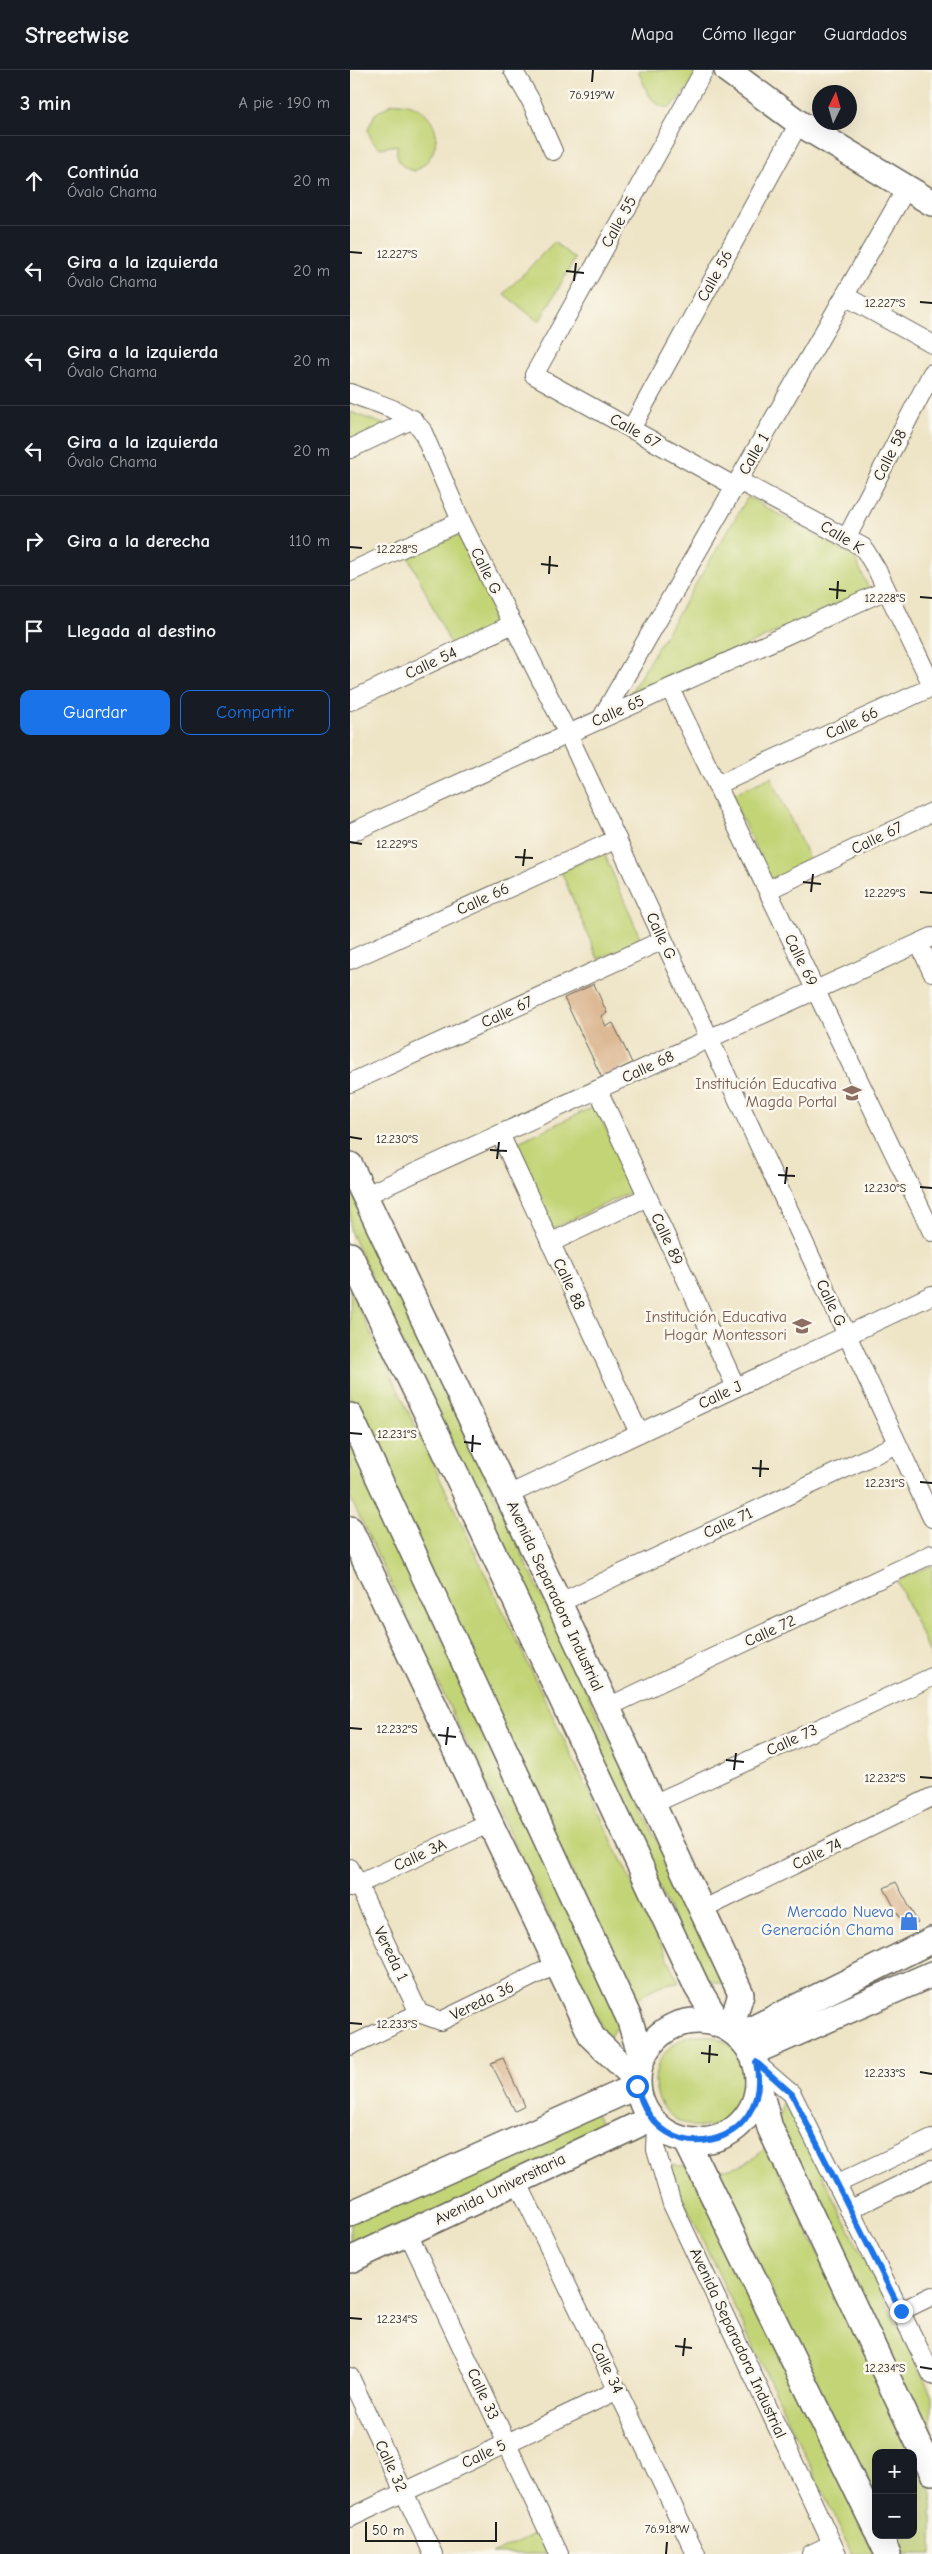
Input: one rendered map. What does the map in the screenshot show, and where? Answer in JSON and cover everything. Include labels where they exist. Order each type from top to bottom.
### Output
[{"type":"street","points":[[513,70],[531,101],[553,151]]},
{"type":"street","name":"Calle 55","points":[[534,375],[704,70]]},
{"type":"street","points":[[727,70],[799,123],[932,203]]},
{"type":"street","name":"Calle 56","points":[[631,429],[799,123]]},
{"type":"street","name":"Calle 1","points":[[601,719],[906,189]]},
{"type":"street","points":[[845,296],[932,344]]},
{"type":"street","name":"Calle 58","points":[[847,537],[932,373]]},
{"type":"street","name":"Calle 67","points":[[534,375],[631,429],[737,484]]},
{"type":"street","points":[[350,393],[403,413],[413,419]]},
{"type":"street","points":[[350,449],[413,419]]},
{"type":"street","name":"Calle G","points":[[413,419],[422,430],[461,521],[568,734],[932,1518]]},
{"type":"street","name":"Calle K","points":[[737,484],[847,537],[863,547],[871,558],[932,686]]},
{"type":"street","points":[[350,572],[461,521]]},
{"type":"street","name":"Calle 65","points":[[350,833],[886,590]]},
{"type":"street","name":"Calle 54","points":[[350,701],[513,624]]},
{"type":"street","name":"Calle 66","points":[[717,784],[932,686]]},
{"type":"street","name":"Calle 69","points":[[670,688],[932,1232]]},
{"type":"street","name":"Calle 67","points":[[768,890],[932,812]]},
{"type":"street","name":"Calle 66","points":[[350,960],[617,839]]},
{"type":"street","name":"Calle 67","points":[[350,1083],[664,940]]},
{"type":"street","points":[[925,940],[932,972]]},
{"type":"street","name":"Calle 68","points":[[364,1196],[925,940]]},
{"type":"street","name":"Calle 89","points":[[598,1090],[736,1388]]},
{"type":"street","name":"Calle 88","points":[[500,1134],[639,1433]]},
{"type":"street","name":"Avenida Separadora Industrial","points":[[350,1165],[559,1603],[741,1994],[742,2048]]},
{"type":"street","points":[[550,1243],[647,1196]]},
{"type":"street","points":[[350,1254],[461,1484],[697,1988],[742,2048],[770,2128],[932,2472]]},
{"type":"street","name":"Calle J","points":[[508,1495],[932,1295]]},
{"type":"street","points":[[350,1416],[629,2018],[639,2075],[640,2100],[654,2122],[686,2140],[707,2141],[736,2129],[754,2104],[742,2048]]},
{"type":"street","name":"Calle 71","points":[[559,1603],[897,1444]]},
{"type":"street","points":[[350,1529],[592,2037],[639,2075]]},
{"type":"street","name":"Calle 72","points":[[608,1707],[932,1554]]},
{"type":"street","name":"Calle 73","points":[[653,1804],[932,1677]]},
{"type":"street","name":"Calle 74","points":[[702,1910],[932,1797]]},
{"type":"street","name":"Calle 3A","points":[[354,1886],[490,1823]]},
{"type":"street","name":"Vereda 1","points":[[350,1868],[354,1886],[419,2013]]},
{"type":"street","points":[[742,2048],[932,1940]]},
{"type":"street","name":"Vereda 36","points":[[419,2013],[441,2021],[558,1964]]},
{"type":"street","points":[[742,2048],[932,1974]]},
{"type":"street","points":[[350,2046],[419,2013]]},
{"type":"street","points":[[350,2214],[639,2075],[652,2041],[679,2024],[700,2021],[742,2048],[792,2094],[932,2375]]},
{"type":"street","name":"Avenida Separadora Industrial","points":[[654,2122],[656,2150],[672,2204],[834,2549]]},
{"type":"street","name":"Avenida Universitaria","points":[[350,2260],[517,2181],[654,2122]]},
{"type":"street","points":[[836,2184],[932,2139]]},
{"type":"street","points":[[686,2140],[872,2521]]},
{"type":"street","points":[[849,2210],[932,2169]]},
{"type":"street","name":"Calle 34","points":[[517,2181],[696,2554]]},
{"type":"street","name":"Calle 33","points":[[408,2233],[559,2554]]},
{"type":"street","points":[[901,2311],[932,2296]]},
{"type":"street","name":"Calle 32","points":[[350,2377],[433,2554]]},
{"type":"street","name":"Calle 5","points":[[350,2518],[618,2390]]},
{"type":"street","points":[[881,2539],[888,2554]]},
{"type":"street","points":[[811,2554],[834,2549]]},
{"type":"green space","points":[[638,70],[697,70],[695,80],[671,107],[664,107],[654,101],[646,89]]},
{"type":"green space","points":[[393,103],[408,104],[420,109],[429,117],[434,128],[436,139],[433,151],[426,162],[415,171],[402,165],[397,155],[397,145],[381,148],[374,143],[368,129],[375,114]]},
{"type":"green space","points":[[554,242],[575,259],[539,322],[504,294]]},
{"type":"green space","points":[[350,412],[386,425],[350,441]]},
{"type":"green space","points":[[748,497],[854,557],[869,589],[625,702]]},
{"type":"green space","points":[[459,534],[501,624],[452,647],[409,557]]},
{"type":"green space","points":[[771,777],[811,863],[771,881],[731,795]]},
{"type":"green space","points":[[604,853],[641,940],[598,959],[561,871]]},
{"type":"green space","points":[[595,1106],[635,1190],[552,1229],[512,1145]]},
{"type":"green space","points":[[350,1188],[724,1984],[702,1979],[350,1231]]},
{"type":"green space","points":[[350,1289],[679,1982],[654,1988],[634,2004],[350,1401]]},
{"type":"green space","points":[[350,1444],[621,2016],[608,2041],[350,1497]]},
{"type":"green space","points":[[932,1565],[932,1658],[897,1581]]},
{"type":"green space","points":[[701,2035],[719,2039],[734,2048],[743,2063],[747,2081],[743,2099],[734,2114],[719,2123],[701,2127],[683,2123],[668,2114],[659,2099],[655,2081],[659,2063],[668,2048],[683,2039]]},
{"type":"green space","points":[[784,2099],[932,2395],[932,2454],[776,2127]]},
{"type":"green space","points":[[593,2107],[605,2133],[350,2255],[350,2222]]},
{"type":"green space","points":[[767,2146],[911,2449],[872,2449],[872,2500],[714,2171],[743,2164],[755,2157]]},
{"type":"green space","points":[[667,2165],[688,2166],[872,2534],[872,2539],[874,2539],[882,2554],[852,2554]]},
{"type":"green space","points":[[917,2462],[932,2493],[932,2554],[898,2554],[891,2539],[917,2539]]},
{"type":"green space","points":[[541,2531],[553,2554],[492,2554]]},
{"type":"building","points":[[594,984],[607,1013],[601,1016],[606,1026],[613,1023],[632,1063],[602,1078],[564,998]]},
{"type":"building","points":[[896,1882],[918,1923],[906,1929],[884,1888]]},
{"type":"building","points":[[503,2058],[525,2106],[515,2111],[491,2063]]},
{"type":"place","name":"Institución Educativa Magda Portal","points":[[852,1093]]},
{"type":"place","name":"Institución Educativa Hogar Montessori","points":[[802,1326]]},
{"type":"place","name":"Mercado Nueva Generación Chama","points":[[909,1921]]},
{"type":"route","points":[[637,2086],[644,2110],[650,2119],[666,2133],[696,2142],[707,2141],[736,2129],[750,2113],[757,2094],[758,2073],[756,2062],[792,2094],[901,2311]]}]
